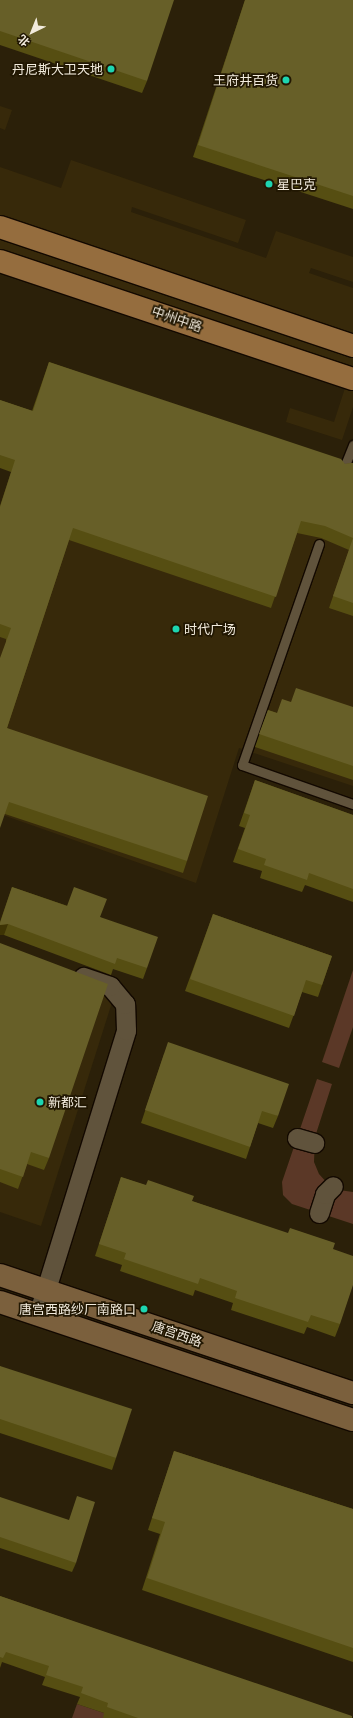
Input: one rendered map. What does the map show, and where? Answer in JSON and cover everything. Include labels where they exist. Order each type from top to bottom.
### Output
[{"type":"main road","points":[[0,227],[353,346]]},
{"type":"main road","name":"中州中路","points":[[0,261],[353,379]]},
{"type":"main road","name":"唐宫西路","points":[[0,1275],[353,1393]]},
{"type":"main road","name":"唐宫西路","points":[[0,1302],[353,1420]]},
{"type":"street","points":[[38,1314],[126,1030],[125,1004],[110,986],[66,970]]},
{"type":"street","points":[[319,1213],[325,1194],[333,1186]]},
{"type":"lane","points":[[344,470],[353,445]]},
{"type":"lane","points":[[319,544],[242,765],[353,804]]},
{"type":"shaded area","points":[[0,106],[12,110],[5,130],[0,128]]},
{"type":"shaded area","points":[[71,160],[246,220],[238,243],[132,207],[131,212],[266,258],[276,231],[353,257],[353,282],[311,268],[309,273],[353,288],[353,407],[342,440],[286,422],[290,408],[334,422],[345,388],[0,271],[0,167],[61,188]]},
{"type":"shaded area","name":"时代广场","points":[[353,465],[353,786],[239,748],[196,883],[0,814],[0,509]]},
{"type":"shaded area","name":"新都汇","points":[[0,947],[115,993],[41,1226],[0,1212]]},
{"type":"shaded area","points":[[353,970],[353,1027],[339,1068],[322,1062]]},
{"type":"shaded area","points":[[317,1079],[332,1084],[315,1137],[314,1162],[319,1174],[328,1184],[339,1190],[353,1192],[353,1224],[292,1204],[283,1195],[282,1182]]},
{"type":"shaded area","points":[[77,1704],[104,1713],[104,1718],[72,1718]]},
{"type":"building","name":"丹尼斯大卫天地","points":[[0,0],[174,0],[147,81],[0,31]]},
{"type":"building","name":"王府井百货","points":[[245,0],[353,0],[353,196],[198,145]]},
{"type":"building","points":[[49,362],[341,459],[345,464],[353,463],[353,538],[325,526],[301,521],[276,597],[73,528],[7,728],[208,796],[187,861],[9,802],[0,828],[0,658],[11,628],[0,624],[0,507],[15,460],[0,455],[0,400],[33,411]]},
{"type":"building","points":[[353,538],[353,603],[333,596]]},
{"type":"building","points":[[296,688],[353,707],[353,766],[259,734],[268,710],[277,713],[282,699],[291,702]]},
{"type":"building","points":[[255,780],[353,815],[353,889],[309,873],[307,880],[264,865],[266,859],[238,849],[250,815],[244,813]]},
{"type":"building","points":[[12,887],[67,906],[74,887],[107,899],[100,917],[158,937],[147,968],[117,958],[115,964],[8,924],[0,925]]},
{"type":"building","points":[[213,914],[332,956],[322,985],[306,980],[294,1016],[190,979]]},
{"type":"building","name":"新都汇","points":[[0,943],[108,984],[49,1158],[31,1152],[23,1177],[0,1169]]},
{"type":"building","points":[[168,1042],[289,1084],[278,1116],[262,1111],[250,1147],[145,1110]]},
{"type":"building","points":[[121,1177],[146,1185],[148,1180],[194,1196],[192,1201],[288,1233],[290,1228],[335,1243],[333,1249],[353,1256],[353,1285],[340,1324],[311,1315],[308,1322],[235,1298],[237,1291],[200,1278],[198,1284],[124,1259],[126,1253],[99,1244]]},
{"type":"building","points":[[0,1366],[132,1409],[116,1458],[0,1419]]},
{"type":"building","points":[[174,1451],[353,1509],[353,1648],[147,1578],[165,1522],[152,1518]]},
{"type":"building","points":[[77,1496],[95,1502],[76,1563],[0,1537],[0,1497],[69,1520]]},
{"type":"building","points":[[0,1596],[352,1716],[352,1718],[138,1718],[107,1707],[108,1703],[81,1693],[83,1687],[46,1675],[49,1666],[6,1652],[3,1658],[0,1657]]},
{"type":"place","name":"丹尼斯大卫天地","points":[[111,69]]},
{"type":"place","name":"王府井百货","points":[[286,80]]},
{"type":"place","name":"星巴克","points":[[269,184]]},
{"type":"place","name":"时代广场","points":[[176,629]]},
{"type":"place","name":"新都汇","points":[[40,1102]]},
{"type":"place","name":"唐宫西路纱厂南路口","points":[[144,1309]]}]
